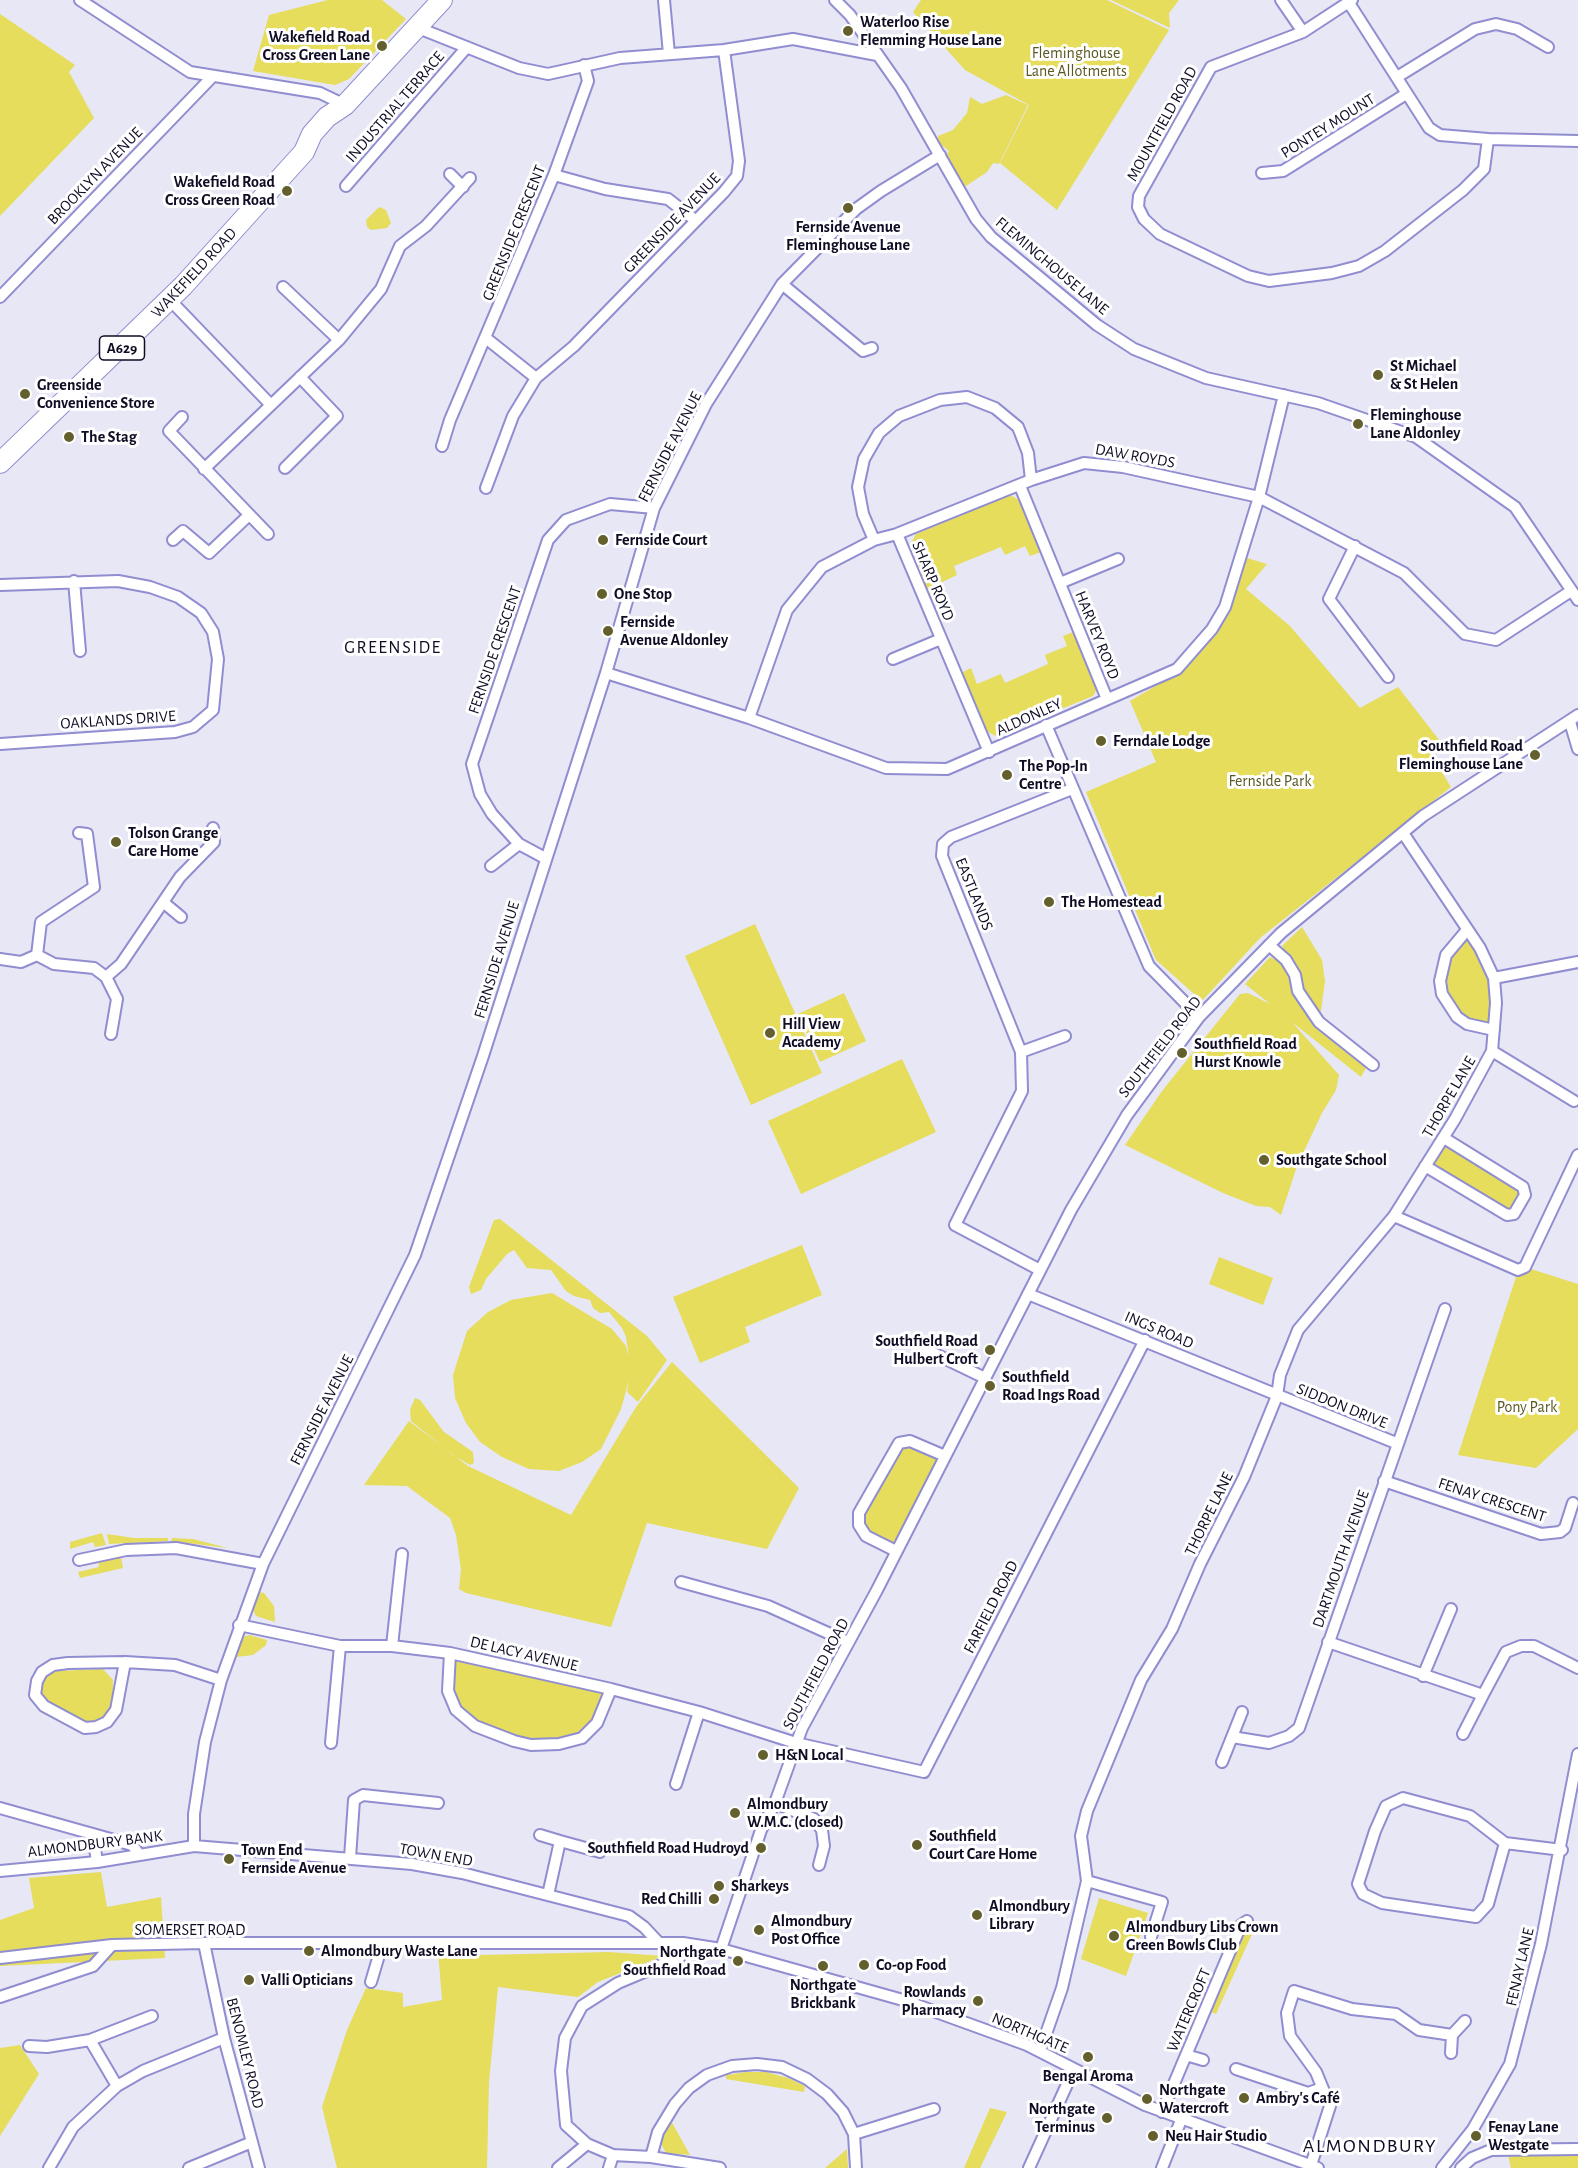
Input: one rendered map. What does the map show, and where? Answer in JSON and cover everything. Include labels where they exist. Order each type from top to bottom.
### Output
[{"type":"highway","name":"WAKEFIELD ROAD","points":[[0,463],[170,300],[304,153],[323,141],[338,124],[345,105],[442,0]]},
{"type":"highway","name":"WAKEFIELD ROAD","points":[[0,450],[26,436]]},
{"type":"street","points":[[80,0],[190,72],[320,93],[345,105]]},
{"type":"street","points":[[664,0],[669,54]]},
{"type":"street","name":"FLEMINGHOUSE LANE","points":[[837,0],[901,88],[975,219],[991,237],[1097,325],[1134,349],[1206,378],[1318,402],[1416,437],[1515,507],[1575,595]]},
{"type":"street","points":[[1281,0],[1303,32]]},
{"type":"street","points":[[1351,1],[1429,129],[1440,135],[1488,139],[1578,141]]},
{"type":"street","name":"MOUNTFIELD ROAD","points":[[1351,1],[1303,32],[1211,67],[1139,196],[1138,207],[1144,219],[1161,234],[1248,276],[1269,281],[1332,273],[1359,266],[1385,250],[1464,190],[1484,170],[1488,139]]},
{"type":"street","points":[[1397,77],[1475,29],[1496,24],[1517,29],[1548,47]]},
{"type":"street","points":[[416,27],[519,68],[548,74],[620,58],[724,50],[793,39],[877,55]]},
{"type":"street","name":"INDUSTRIAL TERRACE","points":[[346,186],[467,46]]},
{"type":"street","name":"GREENSIDE AVENUE","points":[[486,488],[513,416],[536,378],[574,346],[724,192],[736,176],[739,161],[724,50]]},
{"type":"street","name":"GREENSIDE CRESCENT","points":[[442,446],[455,409],[487,339],[554,175],[588,81],[584,65]]},
{"type":"street","name":"BROOKLYN AVENUE","points":[[0,297],[212,77]]},
{"type":"street","name":"PONTEY MOUNT","points":[[1262,173],[1283,171],[1406,94]]},
{"type":"street","name":"FERNSIDE AVENUE","points":[[194,1846],[194,1814],[205,1742],[220,1680],[263,1564],[415,1255],[483,1056],[606,674],[654,508],[706,404],[782,284],[856,209],[940,155]]},
{"type":"street","points":[[204,469],[339,340],[381,289],[400,246],[426,226],[467,182],[450,174]]},
{"type":"street","points":[[554,175],[605,189],[668,199],[677,203],[695,220]]},
{"type":"street","points":[[782,284],[863,351],[872,348]]},
{"type":"street","points":[[283,287],[339,340]]},
{"type":"street","points":[[170,300],[270,404]]},
{"type":"street","points":[[487,339],[536,378]]},
{"type":"street","points":[[285,468],[338,416],[300,377]]},
{"type":"street","name":"ALDONLEY","points":[[606,674],[749,718],[886,768],[947,769],[1178,669],[1212,629],[1225,607],[1259,497],[1284,395]]},
{"type":"street","points":[[874,540],[863,514],[858,488],[864,459],[879,433],[899,416],[940,400],[967,397],[995,408],[1018,428],[1028,453],[1031,480]]},
{"type":"street","points":[[182,417],[169,431],[268,534]]},
{"type":"street","name":"DAW ROYDS","points":[[749,718],[787,610],[822,567],[874,540],[897,534],[1031,480],[1084,463],[1123,468],[1259,497],[1404,573],[1465,634],[1496,640],[1575,595]]},
{"type":"street","name":"HARVEY ROYD","points":[[1020,486],[1107,699]]},
{"type":"street","name":"FERNSIDE CRESCENT","points":[[545,858],[519,843],[492,814],[480,794],[472,765],[548,540],[567,520],[610,504],[654,508]]},
{"type":"street","points":[[173,540],[183,531],[208,553],[249,515]]},
{"type":"street","name":"SHARP ROYD","points":[[897,534],[988,752]]},
{"type":"street","points":[[1355,546],[1329,599],[1388,677]]},
{"type":"street","name":"HARVEY ROYD","points":[[1060,583],[1118,559]]},
{"type":"street","points":[[74,581],[80,651]]},
{"type":"street","name":"OAKLANDS DRIVE","points":[[0,585],[118,581],[150,587],[178,597],[201,613],[213,632],[218,659],[213,710],[193,727],[175,732],[0,744]]},
{"type":"street","name":"SHARP ROYD","points":[[893,659],[941,639]]},
{"type":"street","points":[[1574,718],[1578,749]]},
{"type":"street","name":"SOUTHFIELD ROAD","points":[[721,1949],[761,1830],[775,1803],[796,1743],[1071,1210],[1127,1115],[1199,1017],[1269,945],[1423,816],[1574,718]]},
{"type":"street","points":[[1046,725],[1149,966],[1199,1017]]},
{"type":"street","name":"EASTLANDS","points":[[1040,1270],[955,1225],[1022,1091],[1021,1052],[942,856],[943,844],[951,837],[1072,789]]},
{"type":"street","points":[[106,978],[121,964],[180,877],[214,842],[213,828]]},
{"type":"street","points":[[37,955],[41,922],[94,887],[87,834],[79,833]]},
{"type":"street","name":"THORPE LANE","points":[[1040,2051],[1062,1988],[1087,1881],[1081,1836],[1087,1811],[1141,1680],[1172,1629],[1200,1564],[1244,1477],[1277,1396],[1280,1375],[1298,1330],[1394,1216],[1444,1138],[1492,1051],[1496,1003],[1494,978],[1480,948],[1403,833]]},
{"type":"street","points":[[491,867],[519,843]]},
{"type":"street","points":[[163,902],[181,917]]},
{"type":"street","points":[[1467,930],[1446,955],[1440,981],[1442,994],[1456,1017],[1467,1024],[1494,1030]]},
{"type":"street","points":[[1269,945],[1286,960],[1302,999],[1318,1022],[1373,1065]]},
{"type":"street","points":[[0,959],[21,962],[37,955]]},
{"type":"street","points":[[37,955],[54,964],[94,968],[106,978],[117,999],[111,1034]]},
{"type":"street","points":[[1494,978],[1578,962]]},
{"type":"street","points":[[1021,1052],[1065,1036]]},
{"type":"street","points":[[1492,1051],[1574,1101]]},
{"type":"street","points":[[1425,1166],[1507,1215],[1514,1214],[1525,1195],[1523,1187],[1444,1138]]},
{"type":"street","points":[[1394,1216],[1518,1270],[1525,1267],[1578,1155]]},
{"type":"street","name":"INGS ROAD","points":[[1028,1294],[1277,1396]]},
{"type":"street","name":"DARTMOUTH AVENUE","points":[[1232,1737],[1269,1743],[1289,1736],[1299,1728],[1396,1443],[1445,1309]]},
{"type":"street","name":"FARFIELD ROAD","points":[[796,1743],[924,1772],[1144,1340]]},
{"type":"street","points":[[925,1349],[985,1378]]},
{"type":"street","name":"SIDDON DRIVE","points":[[1277,1396],[1396,1443]]},
{"type":"street","points":[[896,1551],[866,1536],[859,1525],[860,1513],[899,1443],[910,1441],[945,1456]]},
{"type":"street","name":"FENAY CRESCENT","points":[[1384,1481],[1541,1534],[1560,1532],[1565,1528],[1573,1503]]},
{"type":"street","points":[[79,1560],[126,1550],[176,1548],[263,1564]]},
{"type":"street","points":[[392,1646],[402,1554]]},
{"type":"street","points":[[681,1582],[768,1606],[848,1642]]},
{"type":"street","points":[[1423,1676],[1451,1609]]},
{"type":"street","name":"DE LACY AVENUE","points":[[239,1625],[340,1646],[392,1646],[450,1653],[611,1689],[699,1712],[796,1743]]},
{"type":"street","points":[[1328,1642],[1483,1695]]},
{"type":"street","points":[[331,1743],[340,1646]]},
{"type":"street","points":[[1463,1734],[1506,1652],[1521,1646],[1533,1646],[1578,1668]]},
{"type":"street","points":[[450,1653],[448,1691],[456,1710],[475,1726],[514,1741],[531,1744],[559,1744],[582,1738],[597,1723],[611,1689]]},
{"type":"street","points":[[125,1662],[116,1710],[107,1722],[96,1728],[85,1728],[44,1706],[35,1695],[37,1681],[42,1672],[53,1665],[68,1663],[125,1662],[175,1665],[220,1680]]},
{"type":"street","points":[[675,1784],[699,1712]]},
{"type":"street","points":[[1222,1762],[1242,1712]]},
{"type":"street","name":"FENAY LANE","points":[[1442,2168],[1473,2129],[1510,2064],[1522,2025],[1562,1850],[1578,1754]]},
{"type":"street","points":[[350,1858],[354,1800],[363,1795],[438,1803]]},
{"type":"street","points":[[1505,1843],[1488,1904],[1476,1917],[1382,1903],[1363,1894],[1358,1884],[1375,1831],[1386,1806],[1403,1798],[1470,1816],[1505,1843],[1562,1850]]},
{"type":"street","points":[[775,1803],[813,1819],[822,1830],[824,1846],[819,1865]]},
{"type":"street","points":[[0,1808],[32,1815],[132,1845],[140,1855]]},
{"type":"street","points":[[93,1835],[97,1862]]},
{"type":"street","points":[[540,1835],[600,1852]]},
{"type":"street","points":[[548,1894],[561,1841]]},
{"type":"street","name":"ALMONDBURY BANK","points":[[0,1871],[97,1862],[194,1846]]},
{"type":"street","name":"TOWN END","points":[[194,1846],[422,1866],[548,1894],[629,1916],[644,1927],[659,1943]]},
{"type":"street","points":[[1087,1881],[1162,1902],[1151,1936]]},
{"type":"street","name":"WATERCROFT","points":[[1162,2112],[1241,1925],[1247,1922]]},
{"type":"street","name":"BENOMLEY ROAD","points":[[204,1943],[224,2038],[260,2168]]},
{"type":"street","points":[[659,1943],[683,1943],[721,1949]]},
{"type":"street","name":"SOMERSET ROAD","points":[[0,1958],[112,1945],[659,1943]]},
{"type":"street","points":[[683,1943],[680,1957],[618,1983],[582,2006],[565,2038],[561,2071],[566,2125],[587,2144],[613,2155],[651,2157],[720,2168]]},
{"type":"street","points":[[0,1997],[93,1966],[112,1945]]},
{"type":"street","points":[[371,1982],[381,1945]]},
{"type":"street","name":"NORTHGATE","points":[[721,1949],[903,2000],[1040,2051],[1117,2092],[1181,2120],[1315,2166]]},
{"type":"street","points":[[1315,2166],[1329,2106],[1316,2072],[1290,2036],[1287,2013],[1294,1991],[1352,2009],[1396,2014],[1419,2030],[1452,2034]]},
{"type":"street","points":[[29,2046],[47,2047],[90,2040],[152,2016]]},
{"type":"street","points":[[1451,2053],[1452,2034],[1465,2021]]},
{"type":"street","points":[[49,2168],[73,2127],[117,2086],[143,2071],[224,2038]]},
{"type":"street","points":[[90,2040],[117,2086]]},
{"type":"street","points":[[1186,2055],[1203,2060]]},
{"type":"street","points":[[651,2157],[658,2132],[675,2104],[689,2088],[707,2075],[732,2066],[757,2064],[782,2067],[807,2079],[827,2094],[843,2112],[854,2134],[856,2168]]},
{"type":"street","points":[[1029,2168],[1074,2069]]},
{"type":"street","points":[[1236,2069],[1308,2093],[1322,2088]]},
{"type":"street","points":[[854,2134],[934,2109]]},
{"type":"street","points":[[1162,2168],[1181,2120]]},
{"type":"street","points":[[189,2168],[252,2142]]},
{"type":"street","points":[[558,2168],[587,2144]]},
{"type":"street","points":[[1461,2168],[1472,2158],[1491,2150],[1578,2149]]},
{"type":"street","points":[[609,2168],[613,2155]]},
{"type":"green space","points":[[328,0],[382,0],[406,19],[349,79],[335,85],[253,71],[269,15]]},
{"type":"green space","name":"Fleminghouse Lane Allotments","points":[[921,0],[1107,0],[1169,30],[1057,210],[1000,163],[1029,105],[965,70],[913,12]]},
{"type":"green space","points":[[1111,0],[1179,0],[1169,13],[1170,28]]},
{"type":"green space","points":[[0,14],[75,65],[69,72],[94,118],[0,216]]},
{"type":"green space","points":[[1006,95],[1028,105],[999,164],[993,163],[987,172],[966,186],[958,184],[946,156],[949,151],[938,142],[938,136],[953,130],[967,113],[970,97],[982,104]]},
{"type":"green space","points":[[379,207],[386,210],[391,223],[387,228],[371,230],[367,227],[366,220]]},
{"type":"green space","points":[[1010,495],[1019,500],[1041,552],[1030,556],[1025,546],[1005,555],[1001,547],[954,566],[957,575],[936,585],[939,594],[930,598],[911,543],[916,534]]},
{"type":"green space","name":"Fernside Park","points":[[1247,558],[1267,564],[1246,589],[1290,626],[1360,708],[1398,687],[1440,741],[1428,750],[1451,787],[1260,938],[1202,1001],[1156,960],[1086,792],[1156,762],[1130,701],[1181,671],[1214,637]]},
{"type":"green space","points":[[1073,632],[1097,689],[1093,696],[996,736],[988,732],[961,673],[971,668],[977,684],[1001,674],[1005,683],[1048,664],[1045,655],[1067,646],[1063,636]]},
{"type":"green space","points":[[755,924],[822,1073],[751,1105],[685,956]]},
{"type":"green space","points":[[1302,927],[1322,960],[1325,981],[1320,1018],[1302,990],[1299,974],[1282,946]]},
{"type":"green space","points":[[1467,930],[1494,978],[1494,1030],[1467,1024],[1448,1006],[1442,967]]},
{"type":"green space","points":[[1270,957],[1283,964],[1291,976],[1295,995],[1313,1022],[1366,1068],[1361,1077],[1292,1022],[1339,1075],[1336,1090],[1322,1113],[1297,1166],[1281,1215],[1270,1207],[1256,1206],[1223,1193],[1125,1145],[1162,1091],[1240,994],[1248,993],[1270,1004],[1245,984]]},
{"type":"green space","points":[[844,993],[866,1041],[820,1062],[798,1014]]},
{"type":"green space","points":[[902,1059],[936,1132],[801,1194],[768,1121]]},
{"type":"green space","points":[[1444,1138],[1523,1187],[1514,1214],[1425,1166]]},
{"type":"green space","points":[[500,1219],[647,1336],[667,1360],[638,1402],[627,1392],[629,1380],[621,1409],[601,1449],[582,1462],[559,1471],[529,1469],[502,1457],[480,1442],[466,1423],[455,1398],[453,1375],[467,1331],[488,1312],[511,1300],[552,1293],[612,1329],[626,1346],[629,1357],[626,1337],[609,1312],[600,1313],[593,1308],[590,1300],[574,1296],[566,1291],[551,1270],[527,1268],[514,1250],[507,1254],[486,1279],[481,1290],[471,1294],[469,1287],[494,1220]]},
{"type":"green space","points":[[802,1245],[822,1295],[745,1327],[750,1342],[700,1363],[673,1297]]},
{"type":"green space","points":[[1219,1257],[1273,1278],[1263,1305],[1209,1284]]},
{"type":"green space","name":"Pony Park","points":[[1531,1269],[1578,1284],[1578,1429],[1536,1468],[1458,1455],[1516,1277]]},
{"type":"green space","points":[[672,1362],[799,1488],[767,1549],[647,1523],[611,1627],[466,1593],[459,1589],[461,1569],[456,1535],[450,1518],[407,1486],[364,1485],[409,1421],[468,1466],[571,1515],[636,1407]]},
{"type":"green space","points":[[415,1398],[420,1400],[444,1432],[473,1452],[474,1463],[470,1465],[453,1455],[411,1421],[410,1410]]},
{"type":"green space","points":[[899,1443],[945,1456],[894,1553],[866,1536],[859,1513]]},
{"type":"green space","points":[[102,1533],[106,1545],[95,1547],[93,1542],[70,1549],[70,1542]]},
{"type":"green space","points":[[107,1534],[134,1538],[168,1538],[168,1541],[109,1544]]},
{"type":"green space","points":[[172,1538],[193,1539],[228,1548],[171,1541]]},
{"type":"green space","points":[[121,1557],[123,1568],[80,1578],[78,1572],[99,1567],[98,1561]]},
{"type":"green space","points":[[258,1592],[264,1593],[274,1606],[275,1622],[256,1616],[253,1610]]},
{"type":"green space","points":[[249,1635],[267,1640],[266,1645],[253,1655],[236,1657],[243,1637]]},
{"type":"green space","points":[[450,1653],[611,1689],[597,1723],[582,1738],[531,1745],[475,1726],[448,1691]]},
{"type":"green space","points":[[103,1669],[113,1680],[113,1705],[104,1721],[85,1725],[44,1705],[38,1690],[43,1676],[57,1671]]},
{"type":"green space","points":[[101,1872],[107,1907],[161,1897],[165,1958],[0,1966],[0,1920],[34,1908],[29,1878]]},
{"type":"green space","name":"Almondbury Libs Crown Green Bowls Club","points":[[1099,1898],[1148,1913],[1126,1976],[1081,1959]]},
{"type":"green space","points":[[1242,1930],[1252,1934],[1216,2014],[1207,2010]]},
{"type":"green space","points":[[438,1950],[481,1955],[609,1952],[663,1956],[598,1982],[578,1997],[498,1987],[489,2082],[487,2168],[337,2168],[322,2107],[347,2030],[366,1988],[403,1993],[403,2007],[442,2000]]},
{"type":"green space","points":[[20,2045],[39,2074],[0,2136],[0,2048]]},
{"type":"green space","points":[[766,2072],[788,2078],[805,2086],[804,2092],[726,2079],[726,2075]]},
{"type":"green space","points":[[990,2108],[1007,2112],[980,2168],[964,2168]]},
{"type":"green space","points":[[670,2119],[690,2155],[666,2153],[660,2142]]},
{"type":"green space","points":[[847,2149],[848,2168],[825,2168]]},
{"type":"green space","points":[[1578,2154],[1578,2168],[1511,2168],[1508,2155]]},
{"type":"place","name":"Waterloo Rise Flemming House Lane","points":[[848,31]]},
{"type":"place","name":"Wakefield Road Cross Green Lane","points":[[382,46]]},
{"type":"place","name":"Wakefield Road Cross Green Road","points":[[287,191]]},
{"type":"place","name":"Fernside Avenue Fleminghouse Lane","points":[[848,208]]},
{"type":"place","name":"St Michael & St Helen","points":[[1378,375]]},
{"type":"place","name":"Greenside Convenience Store","points":[[25,394]]},
{"type":"place","name":"Fleminghouse Lane Aldonley","points":[[1358,424]]},
{"type":"place","name":"The Stag","points":[[69,437]]},
{"type":"place","name":"Fernside Court","points":[[603,540]]},
{"type":"place","name":"One Stop","points":[[602,594]]},
{"type":"place","name":"Fernside Avenue Aldonley","points":[[608,631]]},
{"type":"place","name":"Ferndale Lodge","points":[[1101,741]]},
{"type":"place","name":"Southfield Road Fleminghouse Lane","points":[[1535,755]]},
{"type":"place","name":"The Pop-In Centre","points":[[1007,775]]},
{"type":"place","name":"Tolson Grange Care Home","points":[[116,842]]},
{"type":"place","name":"The Homestead","points":[[1049,902]]},
{"type":"place","name":"Hill View Academy","points":[[770,1033]]},
{"type":"place","name":"Southfield Road Hurst Knowle","points":[[1182,1053]]},
{"type":"place","name":"Southgate School","points":[[1264,1160]]},
{"type":"place","name":"Southfield Road Hulbert Croft","points":[[990,1350]]},
{"type":"place","name":"Southfield Road Ings Road","points":[[990,1386]]},
{"type":"place","name":"H&N Local","points":[[763,1755]]},
{"type":"place","name":"Almondbury W.M.C. (closed)","points":[[735,1813]]},
{"type":"place","name":"Southfield Court Care Home","points":[[917,1845]]},
{"type":"place","name":"Southfield Road Hudroyd","points":[[761,1848]]},
{"type":"place","name":"Town End Fernside Avenue","points":[[229,1859]]},
{"type":"place","name":"Sharkeys","points":[[719,1886]]},
{"type":"place","name":"Red Chilli","points":[[714,1899]]},
{"type":"place","name":"Almondbury Library","points":[[977,1915]]},
{"type":"place","name":"Almondbury Post Office","points":[[759,1930]]},
{"type":"place","name":"Almondbury Libs Crown Green Bowls Club","points":[[1114,1936]]},
{"type":"place","name":"Almondbury Waste Lane","points":[[309,1951]]},
{"type":"place","name":"Northgate Southfield Road","points":[[738,1961]]},
{"type":"place","name":"Co-op Food","points":[[864,1965]]},
{"type":"place","name":"Northgate Brickbank","points":[[823,1966]]},
{"type":"place","name":"Valli Opticians","points":[[249,1980]]},
{"type":"place","name":"Rowlands Pharmacy","points":[[978,2001]]},
{"type":"place","name":"Bengal Aroma","points":[[1088,2057]]},
{"type":"place","name":"Ambry's Café","points":[[1244,2098]]},
{"type":"place","name":"Northgate Watercroft","points":[[1147,2099]]},
{"type":"place","name":"Northgate Terminus","points":[[1107,2118]]},
{"type":"place","name":"Neu Hair Studio","points":[[1153,2136]]},
{"type":"place","name":"Fenay Lane Westgate","points":[[1476,2136]]},
{"type":"district","name":"GREENSIDE","points":[[393,648]]},
{"type":"district","name":"ALMONDBURY","points":[[1370,2146]]}]
